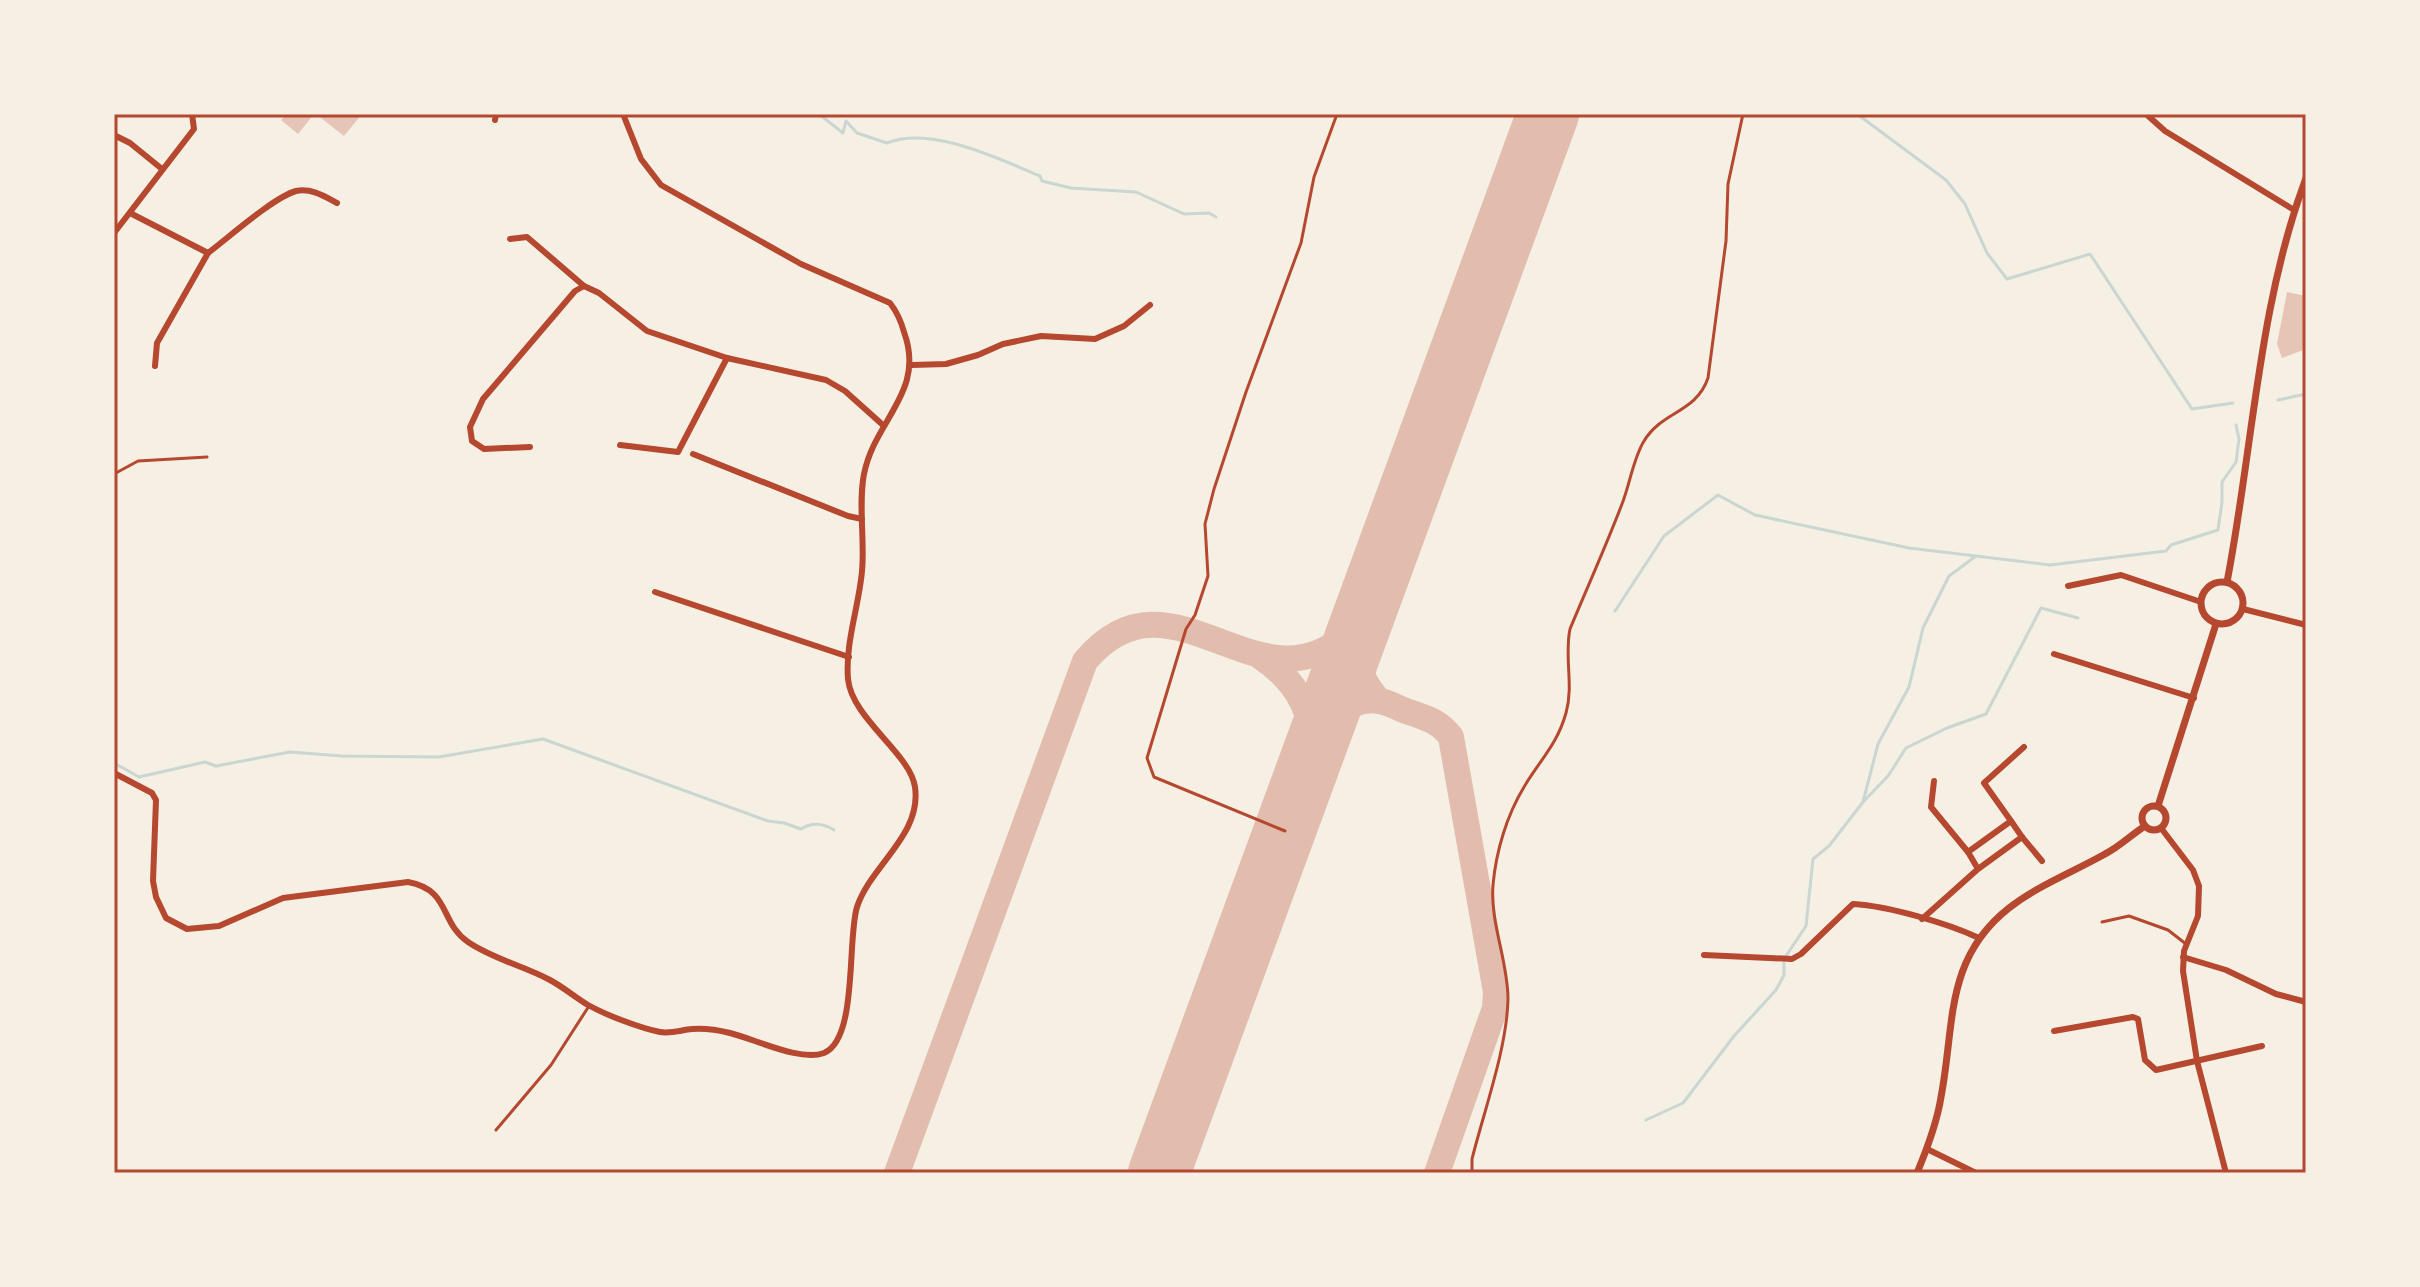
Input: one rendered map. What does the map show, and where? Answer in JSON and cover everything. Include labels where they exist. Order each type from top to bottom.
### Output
[{"type":"street","points":[[114,233],[194,129],[192,114]]},
{"type":"street","points":[[114,773],[152,793],[156,800],[153,881],[159,909],[174,924],[187,929],[219,926],[283,898],[408,882],[437,895],[444,903],[456,932],[473,945],[549,979],[589,1006],[656,1031],[671,1033],[707,1029],[805,1055],[826,1052],[840,1038],[857,907],[906,830],[915,805],[915,784],[901,761],[858,707],[848,682],[862,571],[863,479],[868,458],[910,379],[910,347],[897,312],[890,303],[801,264],[661,185],[641,159],[623,114]]},
{"type":"street","points":[[2146,114],[2165,131],[2294,210]]},
{"type":"street","points":[[114,135],[130,143],[162,169]]},
{"type":"street","points":[[2227,582],[2267,324],[2294,210],[2306,178]]},
{"type":"street","points":[[155,366],[157,343],[208,253],[277,201],[294,192],[321,194],[337,203]]},
{"type":"street","points":[[130,213],[208,253]]},
{"type":"street","points":[[510,239],[527,237],[584,286],[599,293],[647,331],[727,358],[826,380],[845,391],[884,426]]},
{"type":"street","points":[[530,447],[484,449],[472,441],[470,427],[483,399],[575,291],[584,286]]},
{"type":"street","points":[[912,365],[946,364],[1003,344],[1041,336],[1095,339],[1124,326],[1150,305]]},
{"type":"street","points":[[620,445],[678,452],[727,358]]},
{"type":"street","points":[[693,454],[862,519]]},
{"type":"street","points":[[2068,586],[2121,575],[2201,602]]},
{"type":"street","points":[[2227,582],[2243,595],[2243,609],[2235,620],[2216,624],[2205,616],[2201,602],[2209,586],[2227,582]]},
{"type":"street","points":[[655,592],[849,657]]},
{"type":"street","points":[[2243,609],[2306,625]]},
{"type":"street","points":[[2158,806],[2216,624]]},
{"type":"street","points":[[2054,654],[2194,698]]},
{"type":"street","points":[[2024,747],[1984,783],[2042,861]]},
{"type":"street","points":[[1934,781],[1931,807],[1978,869]]},
{"type":"street","points":[[2150,806],[2158,806],[2164,811],[2166,818],[2161,828],[2151,830],[2145,826],[2141,819],[2143,811],[2150,806]]},
{"type":"street","points":[[1968,852],[2011,821]]},
{"type":"street","points":[[1917,1173],[1941,1099],[1953,999],[1959,976],[1979,938],[2002,914],[2025,897],[2109,852],[2145,826]]},
{"type":"street","points":[[2161,828],[2193,870],[2199,886],[2198,916],[2183,957],[2184,988],[2197,1061],[2226,1173]]},
{"type":"street","points":[[1922,919],[1978,869],[2022,837]]},
{"type":"street","points":[[1704,955],[1792,959],[1853,904],[1922,919],[1979,938]]},
{"type":"street","points":[[2183,957],[2226,970],[2276,994],[2306,1002]]},
{"type":"street","points":[[2054,1031],[2129,1016],[2138,1019],[2145,1060],[2153,1069],[2160,1070],[2262,1046]]},
{"type":"street","points":[[1927,1149],[1976,1173]]},
{"type":"lane","points":[[1285,831],[1154,777],[1147,758],[1186,629],[1195,615],[1208,576],[1205,524],[1214,489],[1301,243],[1314,177],[1337,114]]},
{"type":"lane","points":[[1472,1173],[1472,1159],[1507,1012],[1506,967],[1494,896],[1501,846],[1511,809],[1546,758],[1566,714],[1570,690],[1567,645],[1570,629],[1622,503],[1642,443],[1655,425],[1693,403],[1703,392],[1708,378],[1726,241],[1728,184],[1743,114]]},
{"type":"lane","points":[[114,474],[138,461],[207,457]]},
{"type":"lane","points":[[2102,922],[2129,916],[2168,930],[2186,944]]},
{"type":"lane","points":[[496,1130],[551,1065],[589,1006]]},
{"type":"building","points":[[282,114],[314,114],[298,134],[281,120],[285,116]]},
{"type":"building","points":[[316,114],[362,114],[344,136]]},
{"type":"building","points":[[2287,292],[2306,296],[2306,349],[2282,358],[2277,344]]},
{"type":"waterway","points":[[819,114],[843,133],[846,121],[857,133],[887,143],[923,138],[943,141],[1005,161],[1040,176],[1042,181],[1071,188],[1136,192],[1184,214],[1209,213],[1216,217]]},
{"type":"waterway","points":[[1857,114],[1946,180],[1965,204],[1987,253],[2007,279],[2090,254],[2192,409],[2233,403]]},
{"type":"waterway","points":[[2278,400],[2306,394]]},
{"type":"waterway","points":[[1615,611],[1664,536],[1718,495],[1755,515],[1909,548],[2050,565],[2166,551],[2171,545],[2218,530],[2222,482],[2236,462],[2239,439],[2236,425]]},
{"type":"waterway","points":[[1863,802],[1878,744],[1909,687],[1923,628],[1949,576],[1976,556]]},
{"type":"waterway","points":[[1786,956],[1806,926],[1813,859],[1829,846],[1888,776],[1906,748],[1986,714],[2041,608],[2078,618]]},
{"type":"waterway","points":[[114,763],[139,777],[205,762],[216,766],[290,752],[439,757],[543,739],[768,821],[801,829],[813,824],[834,830]]},
{"type":"waterway","points":[[1646,1120],[1683,1103],[1734,1036],[1776,990],[1784,975],[1784,963]]},
{"type":"taxiway","points":[[897,1173],[1085,661],[1117,634],[1149,625],[1181,628],[1245,651],[1278,658],[1311,655],[1344,637],[1369,602]]},
{"type":"taxiway","points":[[1364,616],[1358,641],[1358,661],[1364,680],[1379,701]]},
{"type":"taxiway","points":[[1261,657],[1284,676],[1300,698],[1310,725],[1310,755]]},
{"type":"taxiway","points":[[1312,755],[1337,716],[1346,708],[1367,700],[1384,702],[1427,719],[1438,724],[1451,737],[1496,992],[1495,1008],[1437,1173]]},
{"type":"runway","points":[[1159,1173],[1548,114]]}]
